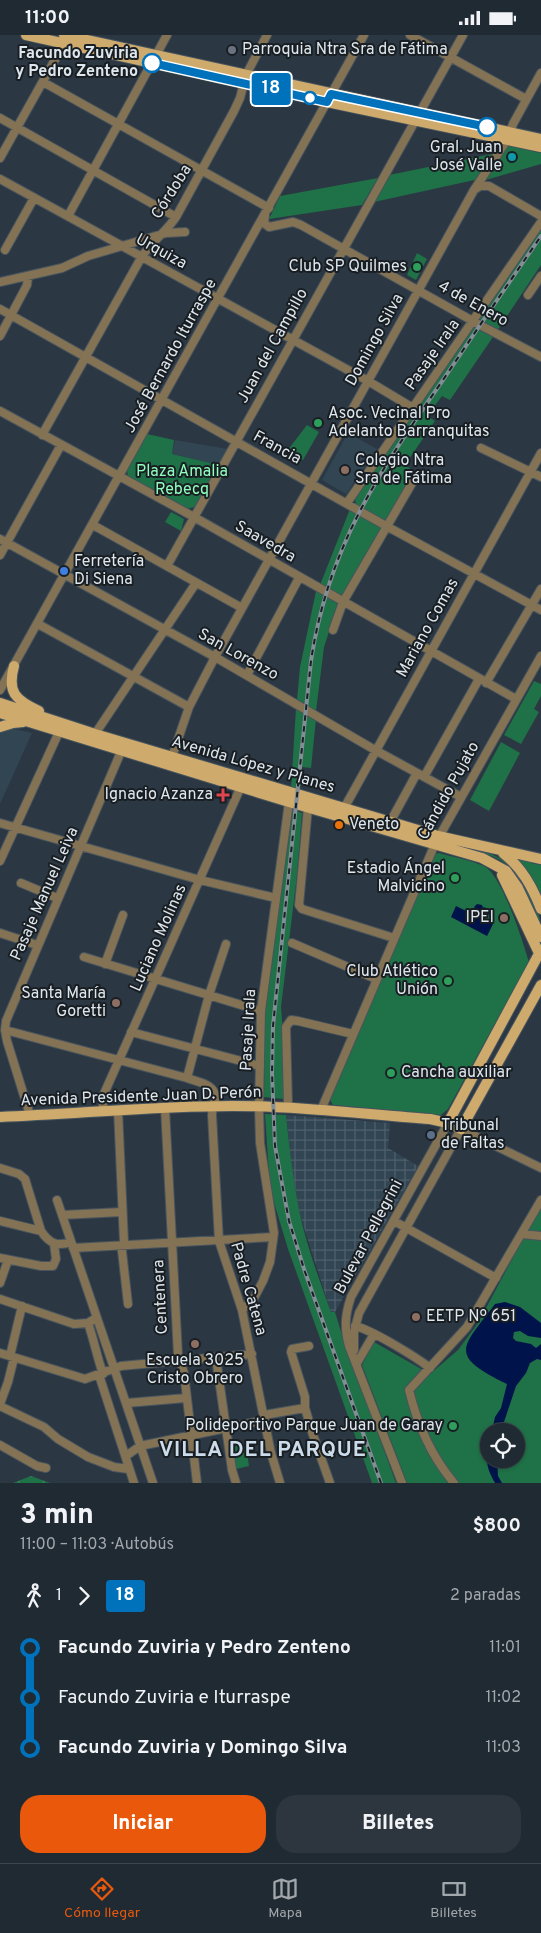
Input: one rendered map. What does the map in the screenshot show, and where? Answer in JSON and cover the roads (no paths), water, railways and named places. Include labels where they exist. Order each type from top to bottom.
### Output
[{"type":"main road","points":[[26,35],[67,38],[154,60],[508,136],[541,147]]},
{"type":"main road","points":[[508,136],[541,139]]},
{"type":"main road","points":[[14,666],[10,683],[13,693],[18,699],[30,707],[76,728]]},
{"type":"main road","name":"Avenida López y Planes","points":[[0,703],[76,728],[92,738]]},
{"type":"main road","name":"Avenida López y Planes","points":[[0,713],[59,732],[92,738],[437,840],[492,862],[506,871],[518,888],[541,937]]},
{"type":"main road","points":[[0,727],[16,722],[30,722]]},
{"type":"main road","name":"Avenida López y Planes","points":[[123,747],[172,757],[289,802],[342,812]]},
{"type":"main road","name":"Avenida López y Planes","points":[[437,840],[541,859]]},
{"type":"main road","name":"Avenida López y Planes","points":[[500,851],[524,875],[541,909]]},
{"type":"main road","points":[[492,862],[507,883],[540,952]]},
{"type":"main road","name":"Bulevar Pellegrini","points":[[448,1123],[540,952]]},
{"type":"main road","name":"Bulevar Pellegrini","points":[[461,1129],[541,985]]},
{"type":"main road","points":[[510,1010],[522,1020]]},
{"type":"main road","points":[[504,1021],[516,1031]]},
{"type":"main road","name":"Avenida Presidente Juan D. Perón","points":[[0,1111],[214,1103],[288,1104],[317,1110]]},
{"type":"main road","name":"Avenida Presidente Juan D. Perón","points":[[103,1107],[118,1110],[214,1103]]},
{"type":"main road","name":"Avenida Presidente Juan D. Perón","points":[[259,1104],[430,1119],[448,1123],[461,1129]]},
{"type":"main road","name":"Avenida Presidente Juan D. Perón","points":[[0,1117],[30,1111]]},
{"type":"street","points":[[68,216],[168,35]]},
{"type":"street","name":"Córdoba","points":[[42,435],[142,257],[152,242],[159,237],[176,217],[234,111],[245,79],[267,35]]},
{"type":"street","name":"José Bernardo Iturraspe","points":[[0,690],[364,35]]},
{"type":"street","points":[[410,35],[526,99]]},
{"type":"street","name":"Juan del Campillo","points":[[167,566],[463,35]]},
{"type":"street","points":[[0,158],[67,38]]},
{"type":"street","name":"Domingo Silva","points":[[172,757],[190,707],[215,657],[474,189],[508,136],[541,73]]},
{"type":"street","points":[[43,82],[269,208]]},
{"type":"street","points":[[0,118],[176,217]]},
{"type":"street","name":"Urquiza","points":[[0,179],[292,341],[368,381],[413,408]]},
{"type":"street","points":[[474,189],[480,186],[489,186],[541,216]]},
{"type":"street","points":[[5,250],[34,198]]},
{"type":"street","name":"4 de Enero","points":[[264,216],[264,223],[267,226],[296,223],[541,357]]},
{"type":"street","name":"Pasaje Irala","points":[[347,503],[541,222]]},
{"type":"street","points":[[0,282],[62,268],[88,256],[121,246],[174,232],[185,232]]},
{"type":"street","points":[[528,295],[541,276]]},
{"type":"street","points":[[0,336],[27,285],[28,277]]},
{"type":"street","name":"Francia","points":[[0,309],[388,527],[541,609]]},
{"type":"street","name":"Saavedra","points":[[0,411],[194,517],[516,699]]},
{"type":"street","points":[[0,555],[3,541],[61,445]]},
{"type":"street","points":[[481,448],[541,477]]},
{"type":"street","name":"Mariano Comas","points":[[342,812],[541,453]]},
{"type":"street","points":[[332,630],[343,602],[388,527],[415,477]]},
{"type":"street","points":[[92,525],[242,608]]},
{"type":"street","name":"San Lorenzo","points":[[3,541],[165,629],[375,751],[461,797]]},
{"type":"street","points":[[246,675],[299,578]]},
{"type":"street","points":[[92,738],[196,583]]},
{"type":"street","points":[[486,683],[541,589]]},
{"type":"street","points":[[38,624],[190,707]]},
{"type":"street","name":"Cándido Pujato","points":[[317,1110],[353,1034],[437,840],[541,656]]},
{"type":"street","points":[[388,826],[479,679]]},
{"type":"street","points":[[0,861],[59,732]]},
{"type":"street","name":"Pasaje Manuel Leiva","points":[[5,1030],[6,1021],[57,898],[81,847],[123,747]]},
{"type":"street","name":"Luciano Molinas","points":[[103,1107],[103,1096],[118,1061],[243,783]]},
{"type":"street","name":"Pasaje Irala","points":[[242,1311],[254,1298],[263,1281],[270,1262],[274,1229],[260,1143],[260,1067],[262,1011],[289,802]]},
{"type":"street","points":[[308,807],[299,905],[302,909],[394,938]]},
{"type":"street","points":[[0,823],[200,881],[276,898]]},
{"type":"street","points":[[21,883],[57,898]]},
{"type":"street","points":[[105,964],[123,915]]},
{"type":"street","points":[[0,933],[38,945]]},
{"type":"street","points":[[292,943],[376,979]]},
{"type":"street","points":[[187,1078],[209,995],[226,944]]},
{"type":"street","points":[[84,957],[262,1011]]},
{"type":"street","points":[[288,1104],[286,1027],[291,1020],[353,1034]]},
{"type":"street","points":[[5,1030],[208,1085],[215,1092],[214,1103]]},
{"type":"street","points":[[5,1030],[30,1111]]},
{"type":"street","points":[[131,1031],[260,1067]]},
{"type":"street","name":"Padre Catena","points":[[214,1103],[219,1241],[242,1311],[274,1464],[280,1483]]},
{"type":"street","name":"Centenera","points":[[166,1108],[178,1355],[184,1373],[198,1483]]},
{"type":"street","points":[[118,1110],[123,1246],[128,1304]]},
{"type":"street","name":"Bulevar Pellegrini","points":[[355,1360],[349,1346],[345,1324],[351,1297],[448,1123]]},
{"type":"street","name":"Bulevar Pellegrini","points":[[355,1360],[353,1340],[359,1313],[461,1129]]},
{"type":"street","name":"Avenida Presidente Juan D. Perón","points":[[461,1129],[541,1167]]},
{"type":"street","points":[[0,1168],[19,1174],[27,1182],[41,1231],[49,1241],[54,1243],[62,1245],[123,1246],[273,1237]]},
{"type":"street","points":[[57,1200],[96,1318],[128,1469],[134,1483]]},
{"type":"street","points":[[454,1483],[438,1463],[429,1445],[409,1390],[467,1327],[541,1200]]},
{"type":"street","points":[[62,1215],[122,1212]]},
{"type":"street","points":[[0,1221],[41,1231]]},
{"type":"street","points":[[394,1221],[496,1278]]},
{"type":"street","points":[[522,1234],[541,1236]]},
{"type":"street","points":[[0,1283],[4,1259],[41,1266],[53,1266],[56,1259],[54,1243]]},
{"type":"street","points":[[359,1283],[363,1291],[371,1290]]},
{"type":"street","points":[[0,1299],[74,1324],[88,1323],[96,1318]]},
{"type":"street","points":[[22,1306],[8,1382],[0,1405],[44,1427],[58,1439],[88,1457],[114,1467],[128,1469]]},
{"type":"street","points":[[88,1323],[96,1345],[96,1354],[127,1403],[153,1483]]},
{"type":"street","points":[[355,1326],[374,1334],[422,1362],[430,1369]]},
{"type":"street","points":[[374,1334],[355,1360],[402,1483]]},
{"type":"street","points":[[309,1346],[292,1349],[291,1353],[305,1397],[305,1408],[330,1483]]},
{"type":"street","points":[[0,1353],[82,1379],[121,1366],[252,1354]]},
{"type":"street","points":[[216,1358],[236,1483]]},
{"type":"street","points":[[127,1403],[186,1398]]},
{"type":"street","points":[[126,1456],[140,1445],[226,1428],[305,1408]]},
{"type":"street","points":[[0,1445],[37,1466],[46,1468]]},
{"type":"railway","points":[[381,1483],[305,1272],[289,1221],[275,1146],[272,1073],[273,1026],[311,661],[319,620],[330,582],[343,546],[359,512],[398,447],[541,236]]},
{"type":"place","name":"Parroquia Ntra Sra de Fátima","points":[[232,50]]},
{"type":"place","name":"Facundo Zuviria y Pedro Zenteno","points":[[152,63]]},
{"type":"place","name":"Gral. Juan José Valle","points":[[512,157]]},
{"type":"place","name":"Club SP Quilmes","points":[[417,267]]},
{"type":"place","name":"Asoc. Vecinal Pro Adelanto Barranquitas","points":[[318,423]]},
{"type":"place","name":"Colegio Ntra Sra de Fátima","points":[[345,470]]},
{"type":"place","name":"Ferretería Di Siena","points":[[64,571]]},
{"type":"place","name":"Ignacio Azanza","points":[[223,795]]},
{"type":"place","name":"Veneto","points":[[339,825]]},
{"type":"place","name":"Estadio Ángel Malvicino","points":[[455,878]]},
{"type":"place","name":"IPEI","points":[[504,918]]},
{"type":"place","name":"Club Atlético Unión","points":[[448,981]]},
{"type":"place","name":"Santa María Goretti","points":[[116,1003]]},
{"type":"place","name":"Cancha auxiliar","points":[[391,1073]]},
{"type":"place","name":"Tribunal de Faltas","points":[[431,1135]]},
{"type":"place","name":"EETP Nº 651","points":[[416,1317]]},
{"type":"place","name":"Escuela 3025 Cristo Obrero","points":[[195,1344]]},
{"type":"place","name":"Polideportivo Parque Juan de Garay","points":[[453,1426]]},
{"type":"district","name":"VILLA DEL PARQUE","points":[[263,1450]]},
{"type":"park label","name":"Plaza Amalia Rebecq","points":[[182,481]]}]
